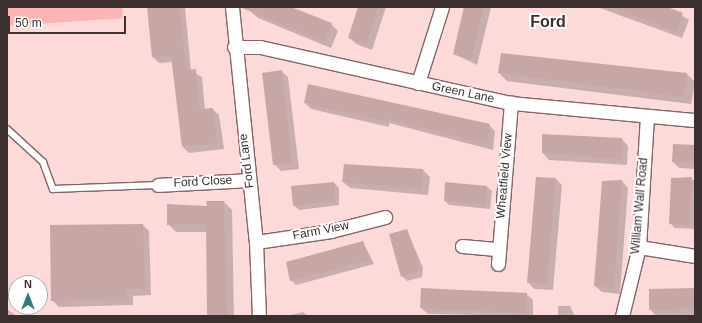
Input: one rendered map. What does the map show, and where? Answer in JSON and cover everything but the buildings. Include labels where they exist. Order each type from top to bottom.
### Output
[{"type":"street","name":"Ford Lane","points":[[232,7],[234,47],[256,242],[259,316]]},
{"type":"street","points":[[418,83],[442,7]]},
{"type":"street","name":"Green Lane","points":[[234,47],[260,47],[510,103],[646,118],[695,120]]},
{"type":"street","name":"Wheatfield View","points":[[498,264],[510,103]]},
{"type":"street","name":"William Wall Road","points":[[622,316],[639,247],[646,118]]},
{"type":"street","name":"Ford Close","points":[[158,185],[249,180]]},
{"type":"street","name":"Farm View","points":[[256,242],[331,231],[385,217]]},
{"type":"street","points":[[462,246],[499,249]]},
{"type":"street","points":[[639,247],[695,256]]},
{"type":"lane","points":[[7,128],[43,162],[53,189],[158,185]]},
{"type":"shaded area","points":[[7,7],[122,7],[123,18],[7,26]]},
{"type":"district","name":"Ford","points":[[548,22]]}]
